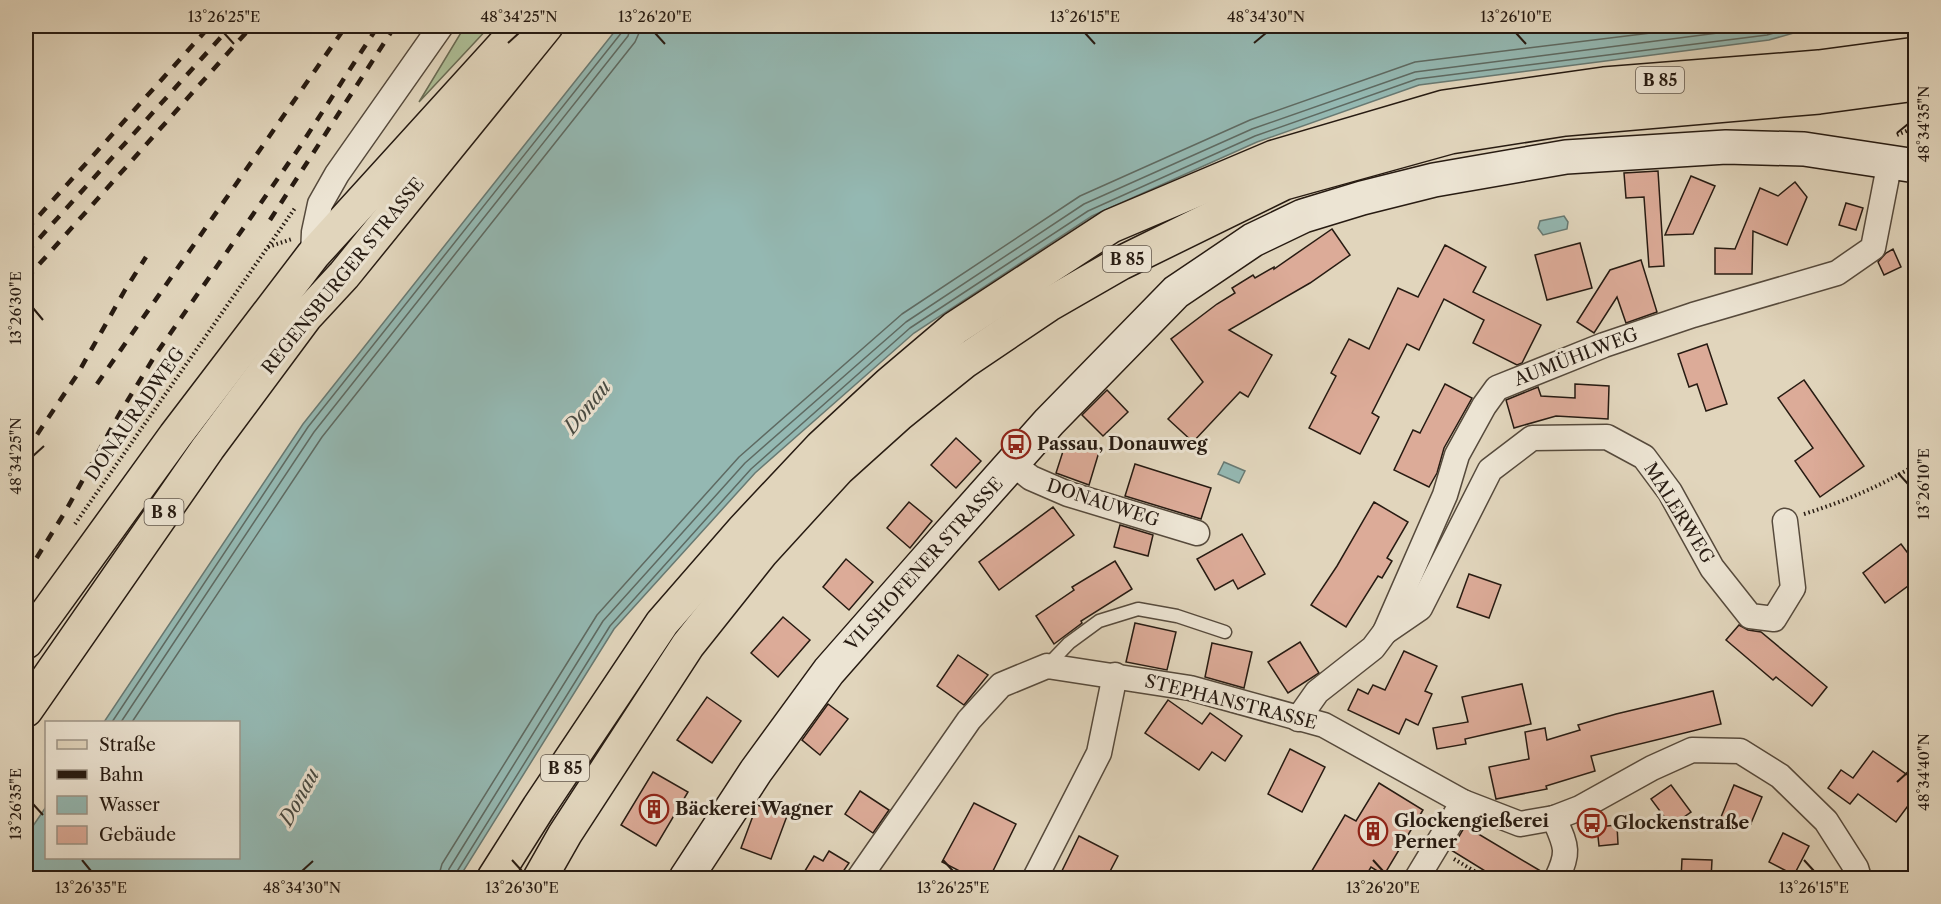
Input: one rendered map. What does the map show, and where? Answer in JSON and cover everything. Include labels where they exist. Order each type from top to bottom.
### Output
[{"type":"main road","name":"REGENSBURGER STRASSE","points":[[26,642],[175,436],[313,255],[521,26]]},
{"type":"main road","name":"REGENSBURGER STRASSE","points":[[26,710],[208,448],[306,316],[344,275],[546,26]]},
{"type":"main road","name":"B 85","points":[[494,879],[539,807],[662,623],[743,530],[821,447],[889,384],[955,328],[1111,226],[1274,157],[1444,107],[1604,84],[1819,67],[1916,54]]},
{"type":"main road","name":"B 85","points":[[540,879],[565,834],[688,645],[762,552],[838,469],[898,416],[965,361],[1048,305],[1121,263],[1284,183],[1450,138],[1565,119],[1819,97],[1916,84]]},
{"type":"main road","points":[[306,316],[313,255]]},
{"type":"street","points":[[313,255],[314,232],[320,204],[337,174],[441,26]]},
{"type":"street","name":"VILSHOFENER STRASSE","points":[[686,879],[756,771],[829,671],[1049,422],[1176,292],[1253,240],[1303,216],[1434,180],[1566,157],[1726,147],[1900,154]]},
{"type":"street","name":"AUMÜHLWEG","points":[[1298,719],[1317,692],[1374,648],[1385,632],[1445,495],[1457,455],[1484,406],[1497,388],[1604,345],[1693,315],[1837,273],[1874,248],[1900,154]]},
{"type":"street","name":"MALERWEG","points":[[1385,632],[1420,608],[1490,470],[1532,438],[1607,437],[1644,457],[1670,492],[1712,568],[1750,616],[1774,619],[1793,588],[1785,520]]},
{"type":"street","name":"DONAUWEG","points":[[1013,464],[1031,478],[1068,494],[1197,533]]},
{"type":"street","name":"STEPHANSTRASSE","points":[[859,879],[969,720],[1001,685],[1047,666],[1190,688],[1324,725],[1463,802],[1520,824],[1554,818],[1580,808],[1652,768],[1692,750],[1740,751],[1780,776],[1826,821],[1862,875]]},
{"type":"street","points":[[1035,879],[1099,753],[1115,675]]},
{"type":"street","points":[[1417,879],[1463,802]]},
{"type":"street","points":[[1554,818],[1563,839],[1566,858],[1557,879]]},
{"type":"lane","points":[[1047,666],[1069,643],[1099,621],[1138,609],[1177,616],[1225,632]]},
{"type":"path","points":[[1900,154],[1916,127]]},
{"type":"path","name":"DONAURADWEG","points":[[72,530],[267,247]]},
{"type":"path","points":[[1785,520],[1843,502],[1880,486],[1916,465]]},
{"type":"path","points":[[1435,848],[1486,879]]},
{"type":"green space","points":[[465,26],[490,26],[419,102]]},
{"type":"water","name":"Donau","points":[[619,26],[1818,26],[1769,40],[1419,85],[1257,142],[1092,216],[914,333],[755,473],[614,629],[459,878],[26,878],[26,836],[45,808],[45,859],[240,859],[240,721],[105,721],[303,424]]},
{"type":"water","points":[[1564,216],[1568,222],[1567,229],[1543,235],[1538,228],[1540,221]]},
{"type":"water","points":[[1224,462],[1245,471],[1239,483],[1218,474]]},
{"type":"building","points":[[1658,171],[1664,266],[1649,267],[1644,197],[1626,198],[1624,173]]},
{"type":"building","points":[[1691,176],[1715,186],[1693,234],[1665,235]]},
{"type":"building","points":[[1795,182],[1807,197],[1787,245],[1753,231],[1752,274],[1715,274],[1715,248],[1735,249],[1760,188],[1778,196]]},
{"type":"building","points":[[1846,203],[1863,208],[1856,230],[1839,225]]},
{"type":"building","points":[[1332,229],[1350,255],[1310,283],[1229,330],[1272,355],[1248,397],[1240,392],[1193,442],[1168,419],[1203,382],[1171,339],[1235,293],[1232,288],[1253,275],[1255,278],[1274,267],[1274,269]]},
{"type":"building","points":[[1580,243],[1592,288],[1547,300],[1535,255]]},
{"type":"building","points":[[1445,245],[1486,267],[1473,292],[1541,325],[1522,363],[1517,365],[1473,343],[1484,320],[1444,299],[1419,350],[1407,344],[1372,413],[1379,417],[1360,454],[1309,428],[1336,376],[1331,373],[1349,339],[1369,349],[1398,288],[1418,297]]},
{"type":"building","points":[[1893,249],[1901,267],[1884,275],[1878,262]]},
{"type":"building","points":[[1641,260],[1657,312],[1626,323],[1617,297],[1594,333],[1577,322],[1610,270]]},
{"type":"building","points":[[1707,344],[1727,404],[1706,411],[1697,384],[1689,387],[1678,354]]},
{"type":"building","points":[[1804,380],[1864,466],[1820,497],[1795,461],[1813,448],[1778,398]]},
{"type":"building","points":[[1445,384],[1472,398],[1444,448],[1437,473],[1429,487],[1394,470],[1413,430],[1420,433]]},
{"type":"building","points":[[1575,384],[1609,386],[1608,419],[1556,416],[1514,428],[1506,400],[1538,387],[1541,396],[1575,398]]},
{"type":"building","points":[[1107,390],[1128,412],[1103,436],[1082,415]]},
{"type":"building","points":[[956,438],[981,461],[956,488],[931,465]]},
{"type":"building","points":[[1066,442],[1099,452],[1089,485],[1056,473]]},
{"type":"building","points":[[1135,464],[1211,488],[1201,519],[1125,496]]},
{"type":"building","points":[[909,502],[932,521],[910,548],[887,528]]},
{"type":"building","points":[[1374,502],[1408,522],[1387,558],[1392,561],[1382,578],[1378,576],[1346,627],[1311,605],[1337,566]]},
{"type":"building","points":[[1053,507],[1074,535],[999,590],[979,562]]},
{"type":"building","points":[[1120,525],[1153,535],[1148,556],[1114,547]]},
{"type":"building","points":[[1242,534],[1265,574],[1238,589],[1233,580],[1215,590],[1197,559]]},
{"type":"building","points":[[1901,544],[1916,564],[1916,580],[1885,603],[1863,573]]},
{"type":"building","points":[[846,559],[873,582],[849,610],[823,587]]},
{"type":"building","points":[[1115,561],[1132,589],[1081,621],[1082,623],[1054,644],[1036,616],[1074,590],[1072,587]]},
{"type":"building","points":[[1469,574],[1501,585],[1489,618],[1457,607]]},
{"type":"building","points":[[783,617],[810,640],[778,677],[751,653]]},
{"type":"building","points":[[1135,623],[1176,632],[1167,670],[1126,662]]},
{"type":"building","points":[[1739,625],[1748,630],[1761,632],[1827,687],[1812,706],[1776,677],[1773,680],[1726,640]]},
{"type":"building","points":[[1300,642],[1319,673],[1288,693],[1268,662]]},
{"type":"building","points":[[1212,643],[1252,652],[1244,688],[1205,677]]},
{"type":"building","points":[[1404,651],[1437,666],[1425,691],[1432,694],[1418,725],[1406,719],[1399,734],[1348,710],[1358,689],[1368,694],[1373,685],[1385,690]]},
{"type":"building","points":[[958,655],[988,675],[964,705],[937,686]]},
{"type":"building","points":[[1522,684],[1531,724],[1465,739],[1466,744],[1437,749],[1433,728],[1468,722],[1462,697]]},
{"type":"building","points":[[1713,691],[1721,724],[1591,756],[1595,771],[1546,786],[1547,789],[1496,799],[1489,767],[1529,759],[1525,732],[1545,728],[1547,740],[1580,730],[1578,725]]},
{"type":"building","points":[[707,697],[741,721],[712,763],[677,740]]},
{"type":"building","points":[[1168,700],[1202,724],[1210,713],[1242,736],[1225,761],[1212,752],[1199,770],[1145,733]]},
{"type":"building","points":[[828,704],[848,719],[820,755],[802,740]]},
{"type":"building","points":[[1290,749],[1325,767],[1302,812],[1268,794]]},
{"type":"building","points":[[1873,751],[1916,781],[1916,795],[1896,822],[1858,794],[1850,804],[1828,788],[1841,770],[1853,778]]},
{"type":"building","name":"Bäckerei Wagner","points":[[653,772],[688,792],[656,846],[621,825]]},
{"type":"building","name":"Glockengießerei Perner","points":[[1379,783],[1423,810],[1384,875],[1371,867],[1364,879],[1307,879],[1345,815],[1356,821]]},
{"type":"building","points":[[1671,785],[1691,812],[1671,826],[1651,799]]},
{"type":"building","points":[[1734,785],[1762,797],[1749,828],[1721,817]]},
{"type":"building","points":[[860,791],[889,810],[873,833],[845,814]]},
{"type":"building","points":[[974,803],[1016,824],[989,879],[975,879],[942,862]]},
{"type":"building","points":[[757,805],[787,816],[771,859],[741,848]]},
{"type":"building","points":[[1617,825],[1618,844],[1599,846],[1597,827]]},
{"type":"building","points":[[1465,826],[1544,873],[1543,879],[1498,879],[1451,850]]},
{"type":"building","points":[[1783,833],[1809,846],[1794,875],[1769,862]]},
{"type":"building","points":[[1079,836],[1118,856],[1106,879],[1058,879]]},
{"type":"building","points":[[829,851],[849,863],[842,873],[845,879],[800,879],[814,856],[823,861]]},
{"type":"building","points":[[1682,859],[1712,860],[1711,879],[1681,879]]},
{"type":"railway","points":[[26,230],[210,26]]},
{"type":"railway","points":[[26,253],[231,26]]},
{"type":"railway","points":[[26,279],[252,26]]},
{"type":"railway","points":[[97,384],[346,26]]},
{"type":"railway","points":[[26,575],[156,354],[299,148],[378,26]]},
{"type":"railway","points":[[270,220],[395,26]]},
{"type":"railway","points":[[26,451],[77,375],[146,257]]},
{"type":"place","name":"Passau, Donauweg","points":[[1016,444]]},
{"type":"place","name":"Bäckerei Wagner","points":[[654,809]]},
{"type":"place","name":"Glockenstraße","points":[[1592,823]]},
{"type":"place","name":"Glockengießerei Perner","points":[[1373,831]]}]
